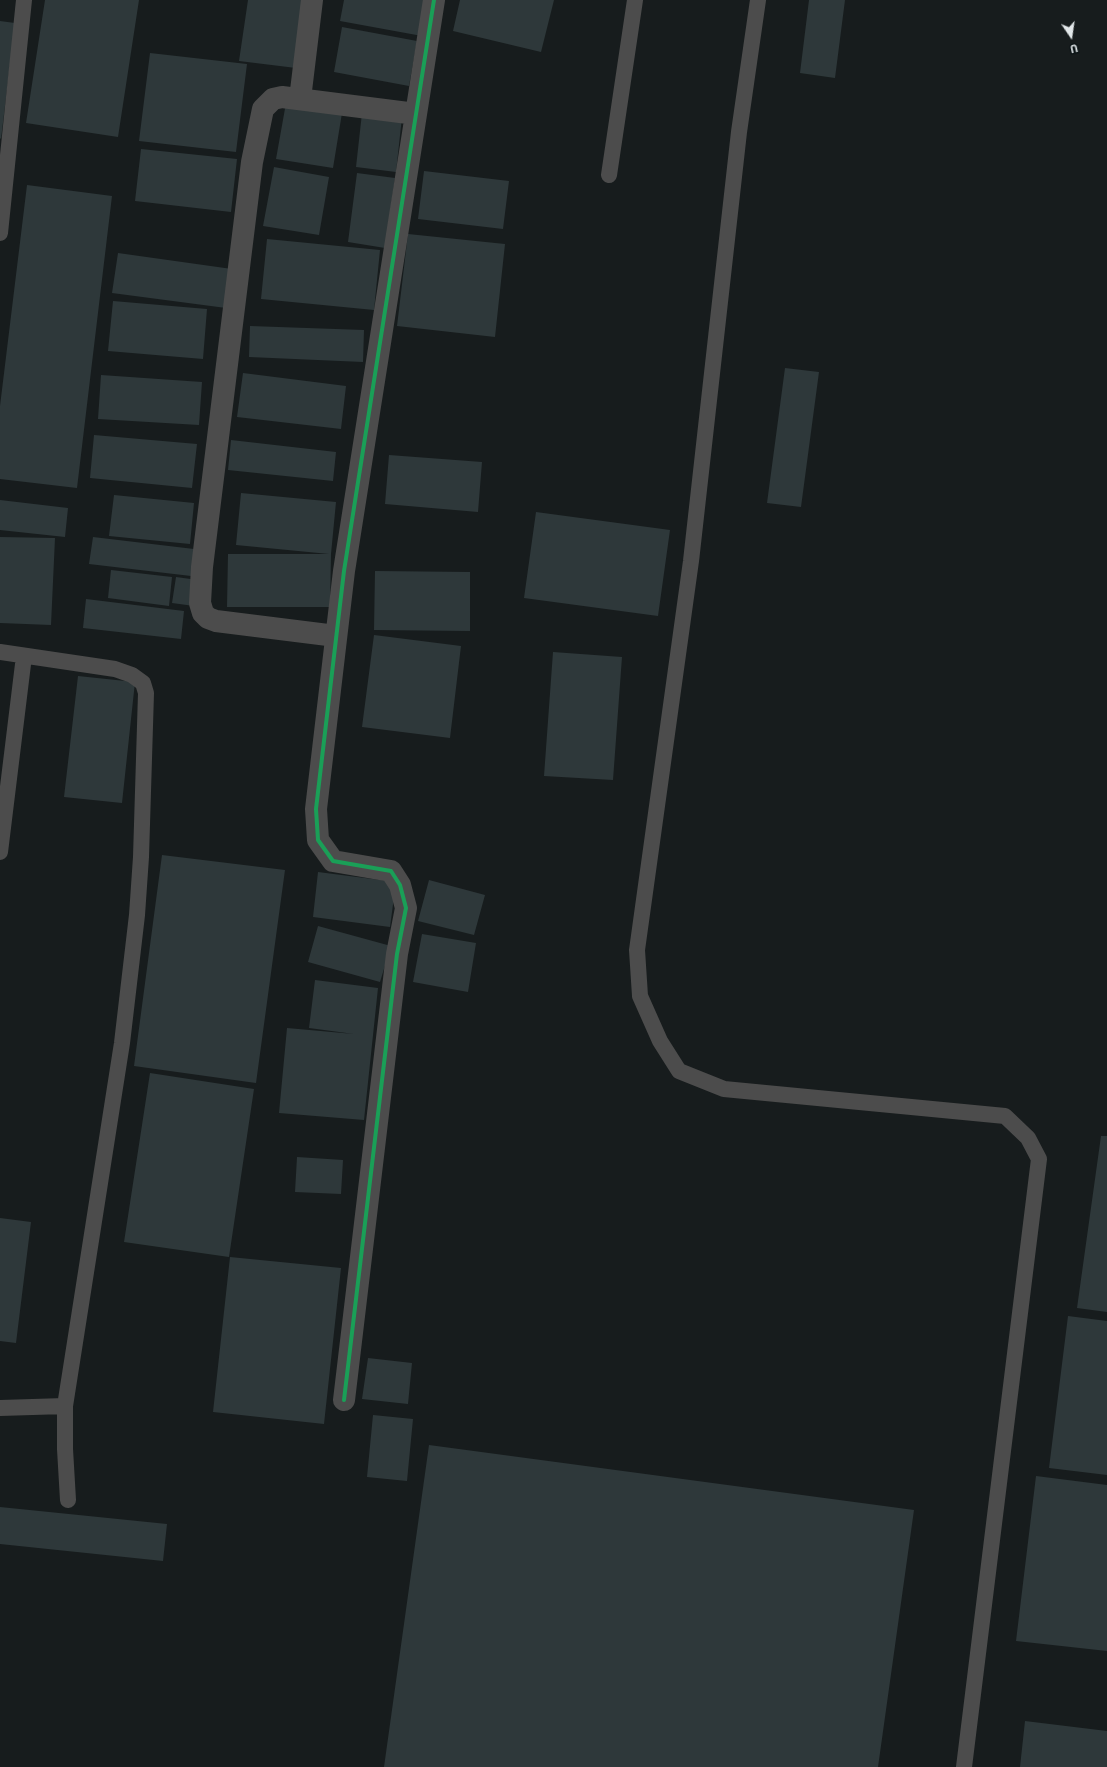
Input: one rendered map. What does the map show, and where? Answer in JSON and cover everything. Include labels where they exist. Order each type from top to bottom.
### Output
[{"type":"street","points":[[300,99],[312,0]]},
{"type":"street","points":[[344,1400],[397,954],[406,908],[400,885],[391,871],[333,861],[318,840],[316,809],[345,563],[434,0]]},
{"type":"street","points":[[336,636],[216,622],[208,618],[203,613],[200,603],[202,567],[252,162],[264,110],[273,99],[282,97],[416,114]]},
{"type":"lane","points":[[0,233],[24,0]]},
{"type":"lane","points":[[609,175],[635,0]]},
{"type":"lane","points":[[758,0],[739,132],[691,561],[637,950],[640,996],[660,1041],[679,1071],[724,1089],[1005,1116],[1028,1138],[1039,1159],[964,1767]]},
{"type":"lane","points":[[0,652],[132,674],[143,683],[146,693],[137,915],[122,1043],[65,1406],[65,1449],[68,1500]]},
{"type":"lane","points":[[0,852],[24,656]]},
{"type":"lane","points":[[0,1408],[65,1406]]},
{"type":"building","points":[[45,0],[139,0],[118,137],[26,123]]},
{"type":"building","points":[[248,0],[305,0],[296,68],[239,61]]},
{"type":"building","points":[[344,0],[429,0],[422,36],[340,21]]},
{"type":"building","points":[[460,0],[554,0],[541,52],[453,31]]},
{"type":"building","points":[[809,0],[845,0],[835,78],[800,73]]},
{"type":"building","points":[[0,21],[15,23],[1,139],[0,138]]},
{"type":"building","points":[[342,27],[417,41],[409,86],[334,72]]},
{"type":"building","points":[[150,53],[247,64],[236,152],[139,141]]},
{"type":"building","points":[[286,103],[342,113],[333,168],[276,159]]},
{"type":"building","points":[[362,113],[402,117],[396,172],[356,167]]},
{"type":"building","points":[[141,149],[237,159],[231,212],[135,201]]},
{"type":"building","points":[[274,167],[329,177],[319,235],[263,226]]},
{"type":"building","points":[[424,171],[509,181],[503,229],[418,219]]},
{"type":"building","points":[[357,173],[395,178],[385,248],[348,242]]},
{"type":"building","points":[[27,185],[112,196],[77,488],[0,479],[0,406]]},
{"type":"building","points":[[408,234],[505,244],[495,337],[397,326]]},
{"type":"building","points":[[267,239],[380,250],[374,310],[261,299]]},
{"type":"building","points":[[118,253],[232,269],[226,308],[112,293]]},
{"type":"building","points":[[113,301],[207,309],[203,359],[108,351]]},
{"type":"building","points":[[250,326],[364,330],[363,362],[249,357]]},
{"type":"building","points":[[785,368],[819,372],[801,507],[767,503]]},
{"type":"building","points":[[243,373],[346,386],[341,429],[237,417]]},
{"type":"building","points":[[101,375],[202,382],[199,425],[98,419]]},
{"type":"building","points":[[94,435],[197,444],[192,488],[90,478]]},
{"type":"building","points":[[231,440],[336,452],[333,481],[228,470]]},
{"type":"building","points":[[389,455],[482,462],[478,512],[385,504]]},
{"type":"building","points":[[241,493],[336,502],[331,554],[330,607],[227,607],[228,554],[329,554],[236,545]]},
{"type":"building","points":[[114,495],[194,503],[190,544],[109,536]]},
{"type":"building","points":[[0,500],[68,508],[65,537],[0,530]]},
{"type":"building","points":[[536,512],[670,530],[658,616],[524,598]]},
{"type":"building","points":[[0,537],[55,538],[51,625],[0,623]]},
{"type":"building","points":[[93,537],[194,549],[191,576],[89,564]]},
{"type":"building","points":[[111,570],[172,577],[169,606],[108,598]]},
{"type":"building","points":[[375,571],[470,572],[470,631],[374,630]]},
{"type":"building","points":[[176,577],[198,580],[194,606],[172,603]]},
{"type":"building","points":[[86,599],[184,611],[181,639],[83,628]]},
{"type":"building","points":[[374,635],[461,646],[450,738],[362,727]]},
{"type":"building","points":[[553,652],[622,657],[613,780],[544,776]]},
{"type":"building","points":[[78,676],[135,682],[122,803],[64,797]]},
{"type":"building","points":[[162,855],[285,870],[256,1083],[134,1066]]},
{"type":"building","points":[[318,872],[396,882],[390,927],[313,917]]},
{"type":"building","points":[[429,880],[485,895],[474,935],[418,921]]},
{"type":"building","points":[[318,926],[391,946],[380,982],[308,962]]},
{"type":"building","points":[[422,934],[476,943],[468,992],[413,982]]},
{"type":"building","points":[[315,980],[378,988],[364,1120],[279,1113],[287,1028],[354,1034],[309,1028]]},
{"type":"building","points":[[150,1073],[254,1089],[229,1257],[124,1242]]},
{"type":"building","points":[[1101,1136],[1107,1136],[1107,1312],[1077,1308]]},
{"type":"building","points":[[297,1157],[343,1160],[341,1194],[295,1192]]},
{"type":"building","points":[[0,1218],[31,1222],[16,1343],[0,1341]]},
{"type":"building","points":[[230,1257],[341,1268],[324,1424],[213,1412]]},
{"type":"building","points":[[1068,1316],[1107,1321],[1107,1475],[1049,1468]]},
{"type":"building","points":[[368,1358],[412,1363],[408,1404],[362,1399]]},
{"type":"building","points":[[373,1415],[413,1419],[407,1481],[367,1477]]},
{"type":"building","points":[[429,1445],[914,1510],[878,1767],[384,1767]]},
{"type":"building","points":[[1036,1476],[1107,1485],[1107,1651],[1016,1641]]},
{"type":"building","points":[[0,1507],[167,1524],[163,1561],[0,1544]]},
{"type":"building","points":[[1025,1721],[1107,1731],[1107,1767],[1020,1767]]},
{"type":"cycle path","points":[[344,1400],[397,954],[406,908],[400,885],[391,871],[333,861],[318,840],[316,809],[344,571],[434,0]]}]
